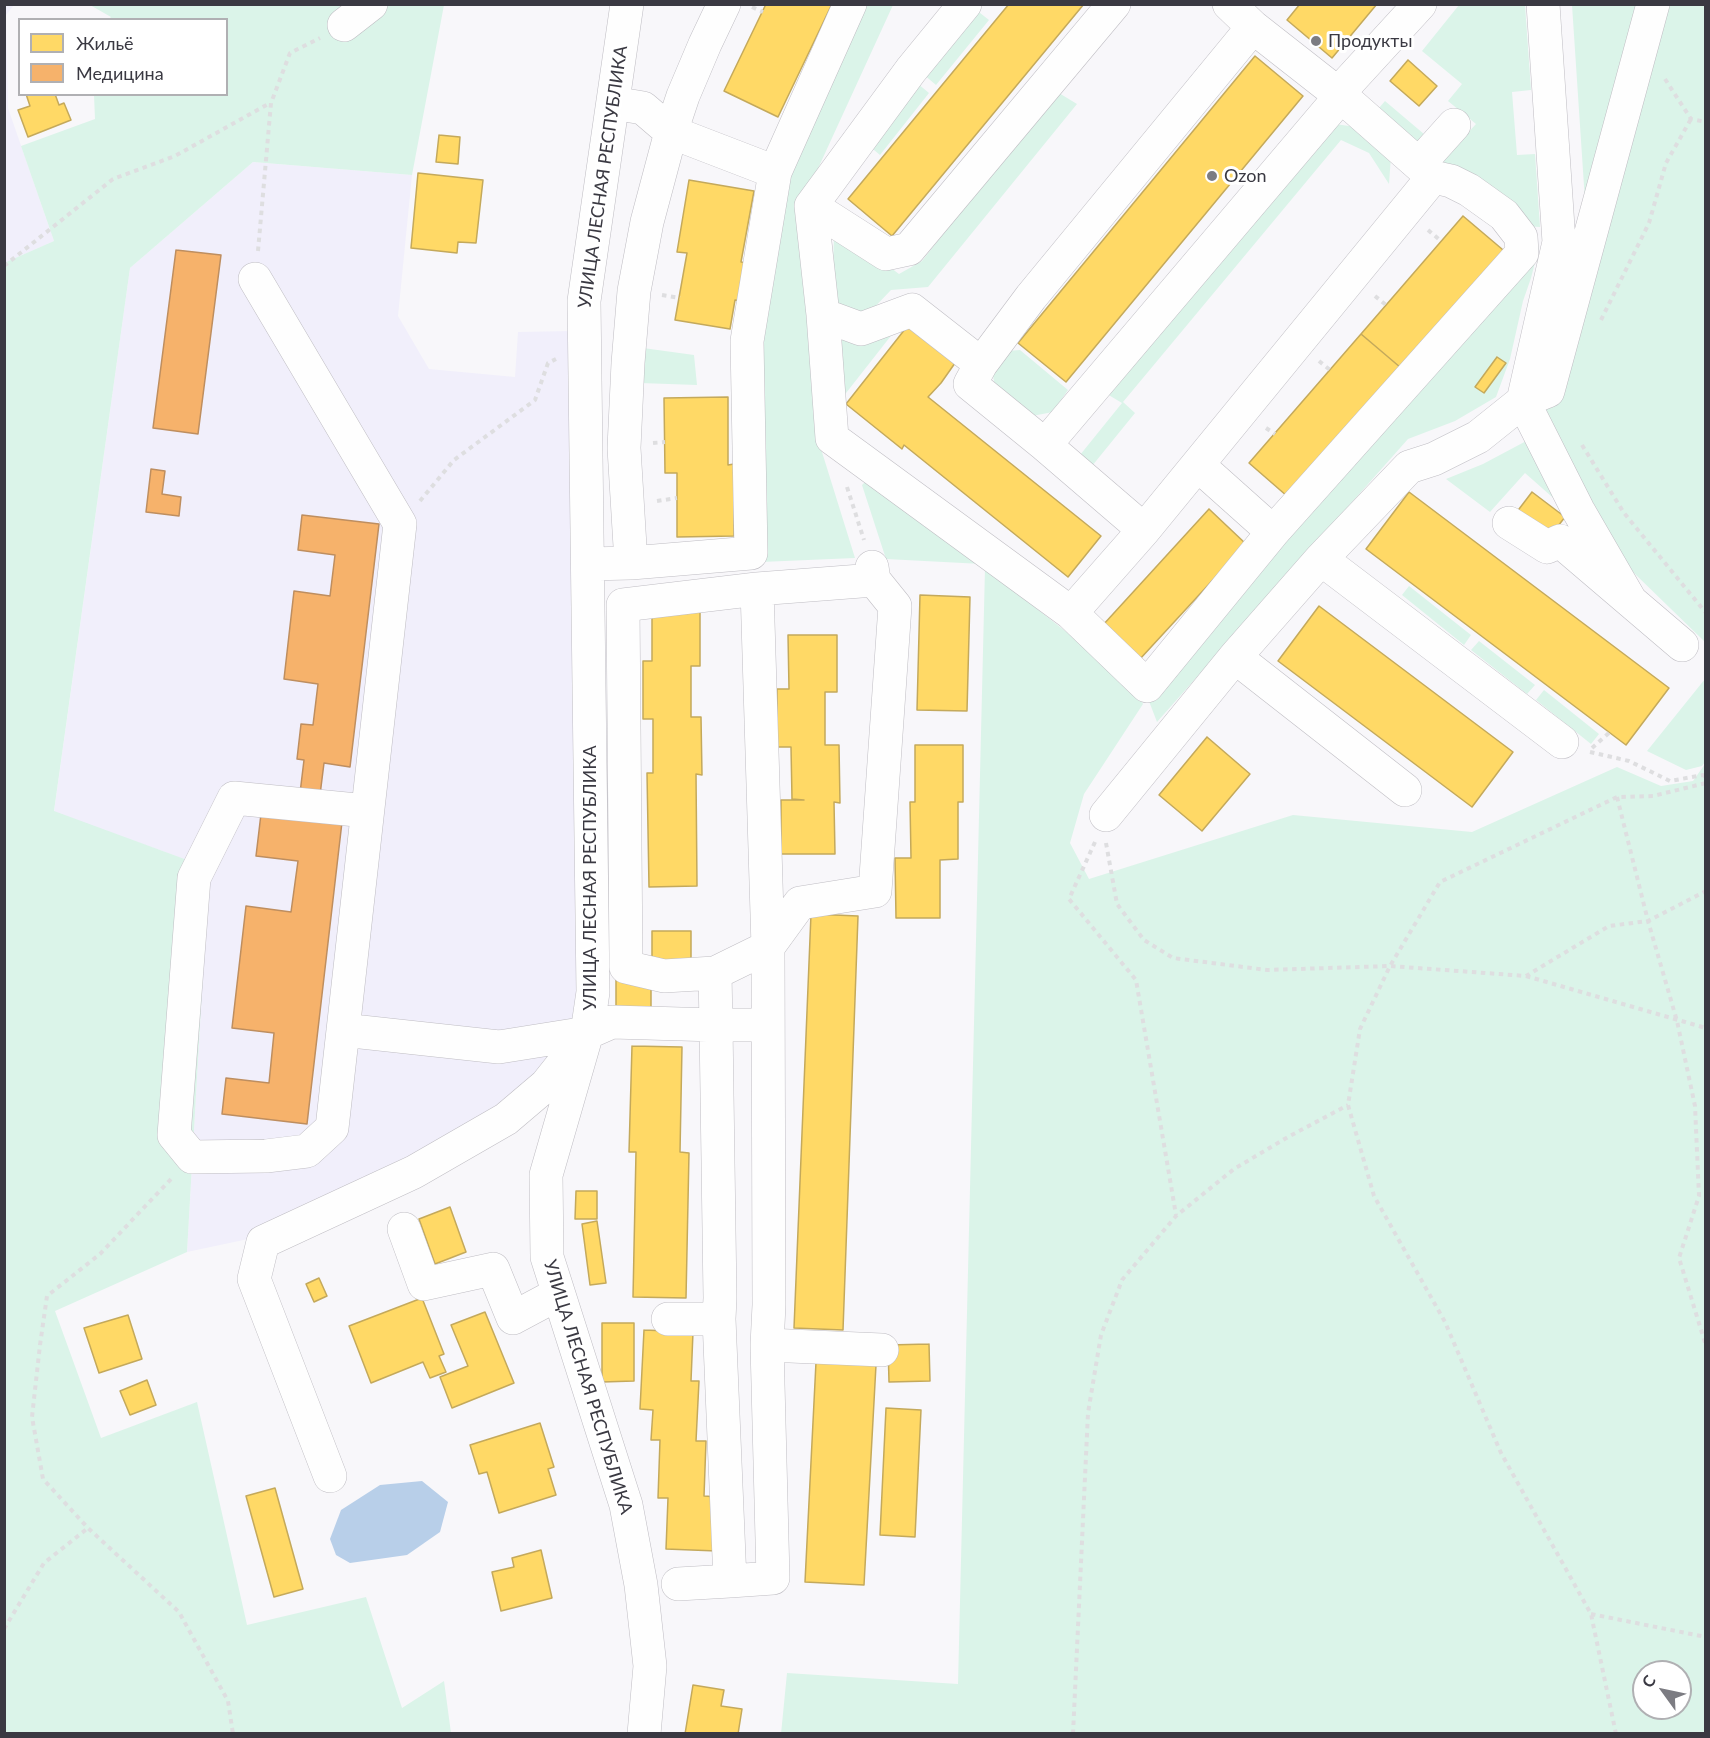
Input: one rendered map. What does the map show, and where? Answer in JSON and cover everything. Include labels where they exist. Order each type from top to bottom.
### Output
[{"type":"street","points":[[344,25],[371,4]]},
{"type":"street","name":"УЛИЦА ЛЕСНАЯ РЕСПУБЛИКА","points":[[627,4],[584,301],[593,992],[588,1033],[546,1175],[547,1257],[626,1505],[641,1585],[650,1666],[644,1734]]},
{"type":"street","points":[[631,563],[624,448],[634,291],[647,222],[671,132],[687,85],[724,4]]},
{"type":"street","points":[[588,564],[631,563],[751,553],[747,341],[775,172],[850,4]]},
{"type":"street","points":[[965,4],[911,70],[812,206],[832,438],[1071,613],[1147,686],[1273,532],[1522,253],[1521,237],[1504,215],[1469,190],[1426,171],[1244,13],[1087,227],[981,364],[970,384],[1144,530]]},
{"type":"street","points":[[812,206],[886,254],[909,249],[1114,4]]},
{"type":"street","points":[[1045,445],[1341,96],[1343,88],[1420,4]]},
{"type":"street","points":[[1544,4],[1558,242],[1523,401],[1578,510],[1630,600]]},
{"type":"street","points":[[1106,815],[1235,657],[1321,559],[1409,467],[1434,459],[1478,437],[1523,401],[1548,391],[1653,4]]},
{"type":"street","points":[[613,103],[643,108],[671,132],[775,172]]},
{"type":"street","points":[[1071,613],[1198,465],[1426,171],[1454,124]]},
{"type":"street","points":[[255,279],[400,524],[332,1128],[307,1151],[266,1156],[192,1157],[174,1135],[194,878],[234,798],[367,811]]},
{"type":"street","points":[[823,315],[861,329],[912,310],[981,364]]},
{"type":"street","points":[[584,363],[628,363]]},
{"type":"street","points":[[1198,465],[1273,532]]},
{"type":"street","points":[[1509,523],[1547,547],[1560,541],[1682,645]]},
{"type":"street","points":[[1321,559],[1562,742]]},
{"type":"street","points":[[873,573],[896,606],[876,891],[800,903],[768,947],[715,973],[664,976],[626,967],[623,605],[757,589],[873,573]]},
{"type":"street","points":[[678,1584],[773,1578],[767,1345],[769,1305],[768,947],[757,589]]},
{"type":"street","points":[[1235,657],[1405,790]]},
{"type":"street","points":[[715,973],[720,1308],[730,1581]]},
{"type":"street","points":[[343,1030],[499,1047],[588,1033],[612,1022],[768,1025]]},
{"type":"street","points":[[330,1476],[254,1280],[263,1242],[414,1172],[506,1119],[546,1085],[588,1033]]},
{"type":"street","points":[[404,1229],[424,1284],[493,1269],[513,1318],[558,1294]]},
{"type":"street","points":[[668,1319],[720,1308],[769,1305]]},
{"type":"street","points":[[767,1345],[882,1350]]},
{"type":"path","points":[[255,279],[271,103],[290,52],[344,25]]},
{"type":"path","points":[[4,266],[113,179],[175,156],[271,103]]},
{"type":"path","points":[[1596,329],[1649,223],[1666,163],[1691,119],[1706,122]]},
{"type":"path","points":[[400,524],[454,460],[535,400]]},
{"type":"path","points":[[1577,438],[1624,513],[1706,613]]},
{"type":"path","points":[[845,481],[873,573]]},
{"type":"path","points":[[1609,733],[1587,752],[1629,761],[1670,781],[1706,777]]},
{"type":"path","points":[[1616,1734],[1591,1614],[1500,1453],[1445,1322],[1374,1196],[1348,1105],[1360,1029],[1390,966],[1440,882],[1617,796],[1653,796],[1706,783]]},
{"type":"path","points":[[1617,796],[1648,921],[1677,1021],[1695,1106],[1699,1196],[1679,1258],[1706,1346]]},
{"type":"path","points":[[1106,815],[1106,849],[1117,904],[1144,940],[1173,958],[1267,970],[1390,966],[1526,976],[1706,1028]]},
{"type":"path","points":[[1106,815],[1069,898],[1136,980],[1176,1216]]},
{"type":"path","points":[[1526,976],[1609,926],[1648,921],[1706,891]]},
{"type":"path","points":[[1073,1734],[1088,1413],[1101,1335],[1122,1280],[1176,1216],[1234,1169],[1348,1105]]},
{"type":"path","points":[[192,1157],[100,1254],[47,1296],[32,1417],[43,1479],[88,1528],[179,1612],[228,1701],[233,1734]]},
{"type":"path","points":[[4,1629],[44,1563],[88,1528]]},
{"type":"path","points":[[1591,1614],[1706,1637]]},
{"type":"shaded area","points":[[4,5],[14,5],[6,15],[8,108],[54,241],[5,263]]},
{"type":"shaded area","points":[[253,162],[412,175],[398,316],[429,369],[515,377],[518,332],[572,331],[579,975],[574,1020],[561,1048],[489,1118],[292,1211],[253,1238],[187,1252],[209,868],[54,812],[130,268]]},
{"type":"green space","points":[[90,5],[444,5],[412,175],[253,162],[130,268],[54,811],[209,868],[187,1252],[55,1311],[101,1438],[197,1402],[247,1625],[366,1597],[402,1708],[444,1681],[451,1733],[5,1733],[4,263],[54,241],[21,146],[95,119],[94,96],[228,96],[228,18],[111,17]]},
{"type":"green space","points":[[858,5],[893,5],[804,199],[806,310],[817,436],[855,558],[761,562],[755,387],[779,193]]},
{"type":"green space","points":[[1459,5],[1525,5],[1531,90],[1512,92],[1517,155],[1535,154],[1540,227],[1524,226],[1440,163],[1476,124],[1448,101],[1462,84],[1422,51]]},
{"type":"green space","points":[[1572,5],[1705,5],[1705,642],[1601,541],[1541,414],[1586,216]]},
{"type":"green space","points":[[975,9],[989,20],[936,85],[923,74]]},
{"type":"green space","points":[[917,83],[929,93],[880,155],[868,145]]},
{"type":"green space","points":[[1054,90],[1077,104],[928,287],[891,290],[869,313],[856,318],[832,302],[834,235],[846,234],[899,274],[922,261]]},
{"type":"green space","points":[[1385,101],[1431,140],[1420,153],[1373,115]]},
{"type":"green space","points":[[1335,124],[1356,127],[1391,156],[1389,184],[1369,153],[1341,140],[1123,402],[1135,413],[1092,466],[1080,455],[1122,403],[1107,394]]},
{"type":"green space","points":[[1539,247],[1523,301],[1510,359],[1496,397],[1455,421],[1408,439],[1157,722],[1147,696]]},
{"type":"green space","points":[[901,323],[839,402],[830,329]]},
{"type":"green space","points":[[643,348],[694,355],[697,385],[640,383]]},
{"type":"green space","points":[[1020,350],[1068,390],[1053,412],[1032,416],[995,388],[992,369],[1007,351]]},
{"type":"green space","points":[[1530,439],[1568,511],[1525,473],[1490,512],[1446,479],[1483,464]]},
{"type":"green space","points":[[871,476],[982,564],[886,559],[862,485]]},
{"type":"green space","points":[[985,568],[1088,649],[1137,692],[1143,704],[1084,794],[1070,843],[1089,879],[1293,815],[1472,832],[1617,767],[1661,786],[1693,781],[1705,764],[1705,1733],[781,1734],[787,1673],[958,1684]]},
{"type":"green space","points":[[1409,586],[1471,635],[1464,645],[1402,595]]},
{"type":"green space","points":[[1479,641],[1535,685],[1527,694],[1471,650]]},
{"type":"green space","points":[[1705,679],[1705,762],[1702,766],[1686,770],[1647,751]]},
{"type":"green space","points":[[1544,690],[1599,734],[1591,744],[1536,700]]},
{"type":"water","points":[[422,1481],[448,1502],[440,1532],[407,1555],[350,1563],[336,1555],[330,1539],[341,1510],[380,1485]]},
{"type":"building: Жильё","points":[[766,4],[832,4],[778,117],[724,91]]},
{"type":"building: Жильё","points":[[1009,4],[1084,4],[892,236],[848,199]]},
{"type":"building: Жильё","points":[[1300,4],[1377,4],[1332,58],[1287,20]]},
{"type":"building: Жильё","points":[[1255,56],[1303,96],[1066,382],[1018,343]]},
{"type":"building: Жильё","points":[[1408,60],[1437,86],[1419,106],[1390,81]]},
{"type":"building: Жильё","points":[[27,96],[56,96],[59,105],[64,103],[71,120],[28,137],[18,110],[30,106]]},
{"type":"building: Жильё","points":[[439,135],[460,137],[458,164],[436,162]]},
{"type":"building: Жильё","points":[[418,173],[483,180],[476,243],[458,242],[457,253],[411,248]]},
{"type":"building: Жильё","points":[[689,180],[754,191],[741,262],[750,263],[743,301],[735,300],[730,329],[675,320],[687,253],[677,252]]},
{"type":"building: Жильё","points":[[1463,216],[1509,255],[1407,373],[1361,334]]},
{"type":"building: Жильё","points":[[913,319],[960,356],[928,397],[1101,536],[1068,577],[904,445],[902,449],[846,404]]},
{"type":"building: Жильё","points":[[1361,334],[1407,373],[1295,503],[1249,463]]},
{"type":"building: Жильё","points":[[1497,357],[1506,363],[1484,393],[1475,387]]},
{"type":"building: Жильё","points":[[728,397],[728,465],[734,464],[734,536],[677,537],[677,473],[665,473],[664,398]]},
{"type":"building: Жильё","points":[[1409,492],[1669,688],[1626,745],[1366,549]]},
{"type":"building: Жильё","points":[[1532,492],[1565,517],[1548,539],[1516,513]]},
{"type":"building: Жильё","points":[[1209,509],[1246,544],[1140,659],[1103,625]]},
{"type":"building: Жильё","points":[[920,595],[970,597],[967,711],[917,710]]},
{"type":"building: Жильё","points":[[1319,606],[1513,752],[1472,807],[1278,661]]},
{"type":"building: Жильё","points":[[700,608],[700,666],[691,666],[691,717],[701,717],[702,775],[696,774],[697,886],[649,887],[647,773],[653,773],[653,719],[643,719],[643,661],[652,661],[652,609]]},
{"type":"building: Жильё","points":[[788,635],[837,635],[837,692],[825,692],[825,745],[839,745],[840,803],[834,802],[835,854],[781,854],[781,800],[804,800],[792,799],[791,747],[777,747],[777,689],[789,689]]},
{"type":"building: Жильё","points":[[1207,737],[1250,774],[1202,831],[1159,795]]},
{"type":"building: Жильё","points":[[915,745],[963,745],[963,802],[958,802],[958,859],[940,860],[940,918],[896,918],[895,858],[911,858],[910,802],[915,802]]},
{"type":"building: Жильё","points":[[811,914],[858,916],[843,1330],[794,1328]]},
{"type":"building: Жильё","points":[[652,931],[691,931],[691,960],[652,960]]},
{"type":"building: Жильё","points":[[616,980],[651,980],[651,1010],[616,1010]]},
{"type":"building: Жильё","points":[[632,1046],[682,1047],[680,1152],[689,1153],[686,1298],[633,1297],[636,1152],[629,1152]]},
{"type":"building: Жильё","points":[[576,1191],[597,1191],[597,1219],[575,1219]]},
{"type":"building: Жильё","points":[[450,1207],[466,1252],[435,1264],[419,1219]]},
{"type":"building: Жильё","points":[[597,1221],[606,1283],[590,1285],[582,1224]]},
{"type":"building: Жильё","points":[[319,1278],[327,1296],[314,1302],[306,1284]]},
{"type":"building: Жильё","points":[[422,1298],[444,1354],[439,1356],[446,1372],[430,1378],[423,1362],[371,1383],[349,1326]]},
{"type":"building: Жильё","points":[[485,1312],[514,1383],[452,1408],[440,1377],[468,1366],[451,1325]]},
{"type":"building: Жильё","points":[[128,1315],[142,1359],[99,1373],[84,1328]]},
{"type":"building: Жильё","points":[[602,1323],[634,1323],[634,1381],[602,1382]]},
{"type":"building: Жильё","points":[[644,1330],[693,1332],[691,1381],[699,1381],[696,1441],[706,1441],[704,1496],[719,1497],[717,1551],[666,1549],[668,1498],[658,1498],[660,1440],[651,1440],[653,1410],[640,1409]]},
{"type":"building: Жильё","points":[[929,1344],[930,1381],[889,1382],[888,1345]]},
{"type":"building: Жильё","points":[[816,1362],[876,1365],[864,1585],[805,1582]]},
{"type":"building: Жильё","points":[[147,1380],[156,1405],[130,1415],[120,1391]]},
{"type":"building: Жильё","points":[[886,1408],[921,1410],[915,1537],[880,1535]]},
{"type":"building: Жильё","points":[[540,1423],[554,1467],[548,1469],[556,1495],[499,1513],[487,1472],[479,1474],[470,1445]]},
{"type":"building: Жильё","points":[[275,1488],[303,1589],[274,1597],[246,1496]]},
{"type":"building: Жильё","points":[[541,1550],[552,1598],[501,1611],[492,1572],[514,1567],[512,1558]]},
{"type":"building: Жильё","points":[[693,1685],[724,1690],[721,1706],[742,1709],[738,1734],[685,1734]]},
{"type":"building: Медицина","points":[[176,250],[221,255],[198,434],[153,428]]},
{"type":"building: Медицина","points":[[151,469],[165,471],[162,494],[181,497],[179,516],[146,512]]},
{"type":"building: Медицина","points":[[302,515],[379,524],[350,767],[324,763],[317,819],[342,822],[307,1124],[222,1114],[226,1078],[269,1083],[274,1033],[232,1028],[246,906],[291,912],[298,861],[256,856],[261,814],[297,818],[304,760],[297,759],[301,724],[313,725],[318,684],[284,679],[294,591],[330,596],[335,555],[298,550]]},
{"type":"place","name":"Продукты","points":[[1316,41]]},
{"type":"place","name":"Ozon","points":[[1212,176]]}]
